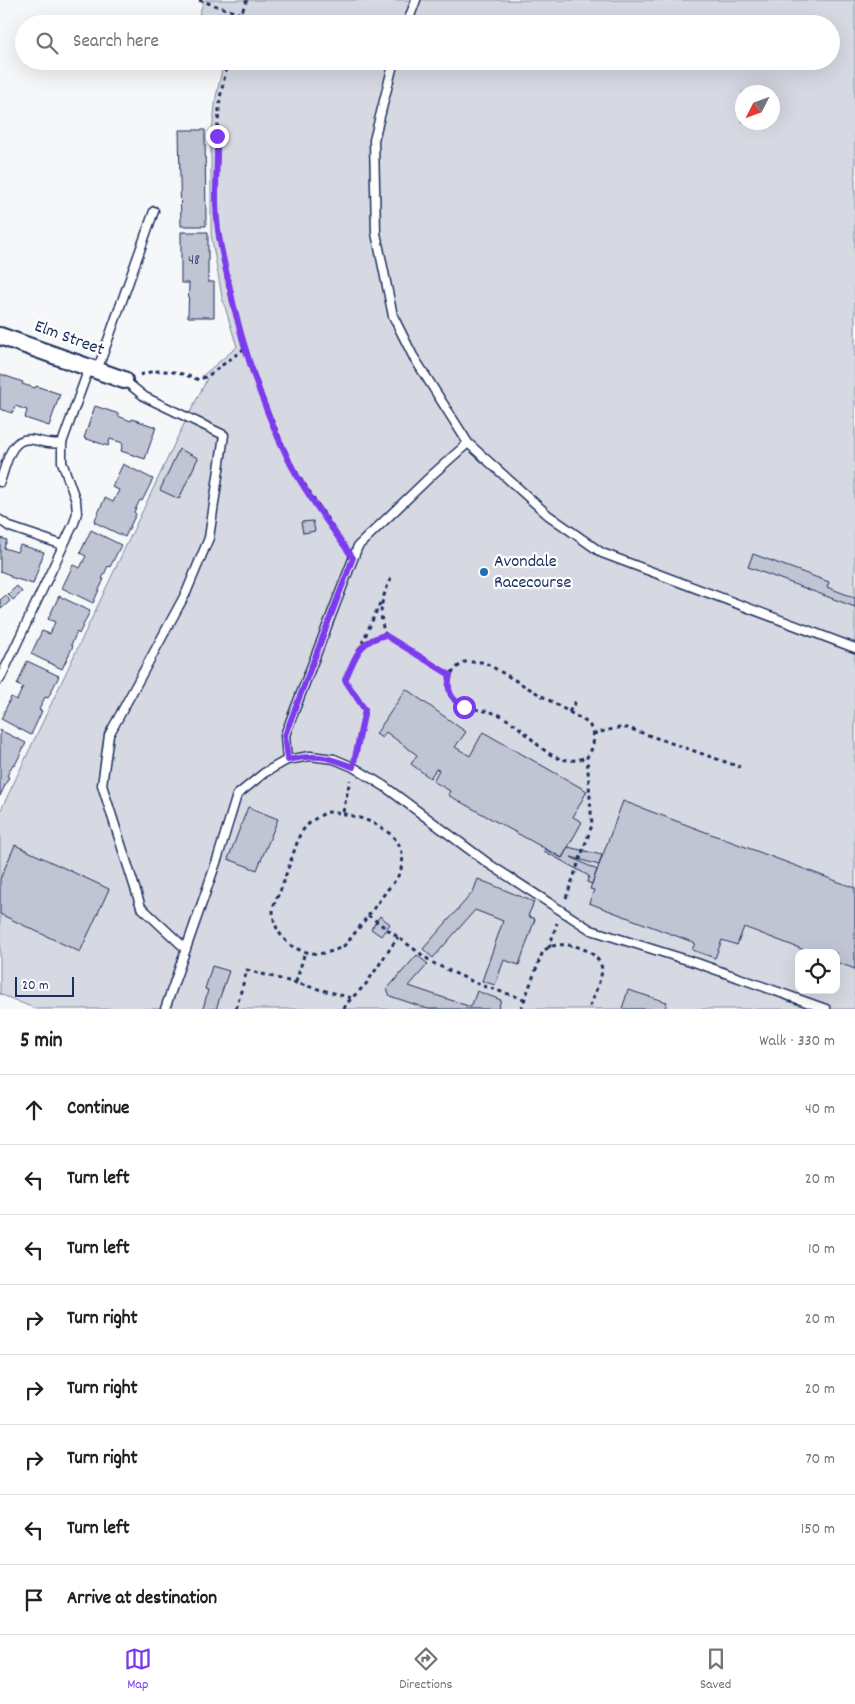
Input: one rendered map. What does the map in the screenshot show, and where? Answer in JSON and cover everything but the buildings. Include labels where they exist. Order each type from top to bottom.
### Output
[{"type":"street","name":"Elm Street","points":[[0,336],[124,380]]},
{"type":"lane","points":[[410,15],[416,0]]},
{"type":"lane","points":[[392,70],[374,140],[376,233],[393,316],[413,356],[468,443],[548,514],[602,553],[855,648]]},
{"type":"lane","points":[[0,679],[74,523],[77,513],[73,490],[62,462],[62,443],[93,369],[154,211]]},
{"type":"lane","points":[[124,380],[145,397],[224,435],[209,538],[186,593],[109,735],[102,784],[141,907],[186,949]]},
{"type":"lane","points":[[0,482],[11,451],[18,442],[28,439],[48,444],[62,443]]},
{"type":"lane","points":[[288,760],[285,735],[358,546],[468,443]]},
{"type":"lane","points":[[0,520],[10,527],[64,544]]},
{"type":"lane","points":[[165,1009],[237,795],[264,773],[288,760],[310,756],[334,759],[353,767],[384,786],[489,864],[591,930],[697,963],[826,1009]]},
{"type":"path","points":[[198,0],[241,14],[247,0]]},
{"type":"path","points":[[226,70],[220,98],[217,136],[216,217],[230,294],[262,398],[291,464],[353,558]]},
{"type":"path","points":[[146,373],[154,370],[180,372],[200,380],[246,348]]},
{"type":"path","points":[[343,812],[365,710],[345,680],[390,578]]},
{"type":"path","points":[[381,601],[381,622],[385,635],[450,675]]},
{"type":"path","points":[[360,648],[369,641],[385,635]]},
{"type":"path","points":[[464,662],[484,662],[588,723],[593,729],[594,740],[592,750],[587,757],[574,762],[559,760],[510,721],[496,713],[464,707],[454,701],[449,692],[448,682],[450,675],[464,662]]},
{"type":"path","points":[[569,712],[576,702]]},
{"type":"path","points":[[593,734],[617,728],[628,728],[740,768]]},
{"type":"path","points":[[548,948],[592,825],[587,757]]},
{"type":"path","points":[[327,812],[343,812],[376,823],[389,832],[399,846],[401,853],[402,860],[399,874],[345,945],[325,954],[305,952],[294,948],[286,942],[279,932],[273,910],[300,834],[306,825],[327,812]]},
{"type":"path","points":[[368,916],[433,963],[480,985],[524,999]]},
{"type":"path","points":[[344,1009],[346,1004],[366,984],[398,937]]},
{"type":"path","points":[[521,1009],[540,956],[545,950],[554,945],[565,944],[579,947],[592,953],[599,960],[602,972],[589,1009]]},
{"type":"path","points":[[296,982],[305,952]]},
{"type":"path","points":[[236,1009],[247,970],[352,998]]},
{"type":"shaded area","name":"Avondale Racecourse","points":[[204,0],[855,0],[855,1009],[36,1009],[0,994],[0,812],[179,434],[207,379],[202,376],[237,347],[222,297],[211,234],[211,141],[216,97],[222,70],[840,70],[840,15],[199,15]]},
{"type":"place","name":"Avondale Racecourse","points":[[484,572]]},
{"type":"route","points":[[217,136],[216,217],[219,238],[230,294],[262,398],[291,464],[353,558],[285,735],[288,760],[310,756],[334,759],[353,767],[365,710],[345,680],[360,648],[377,637],[385,635],[450,675],[448,682],[449,692],[454,701],[464,707]]}]
